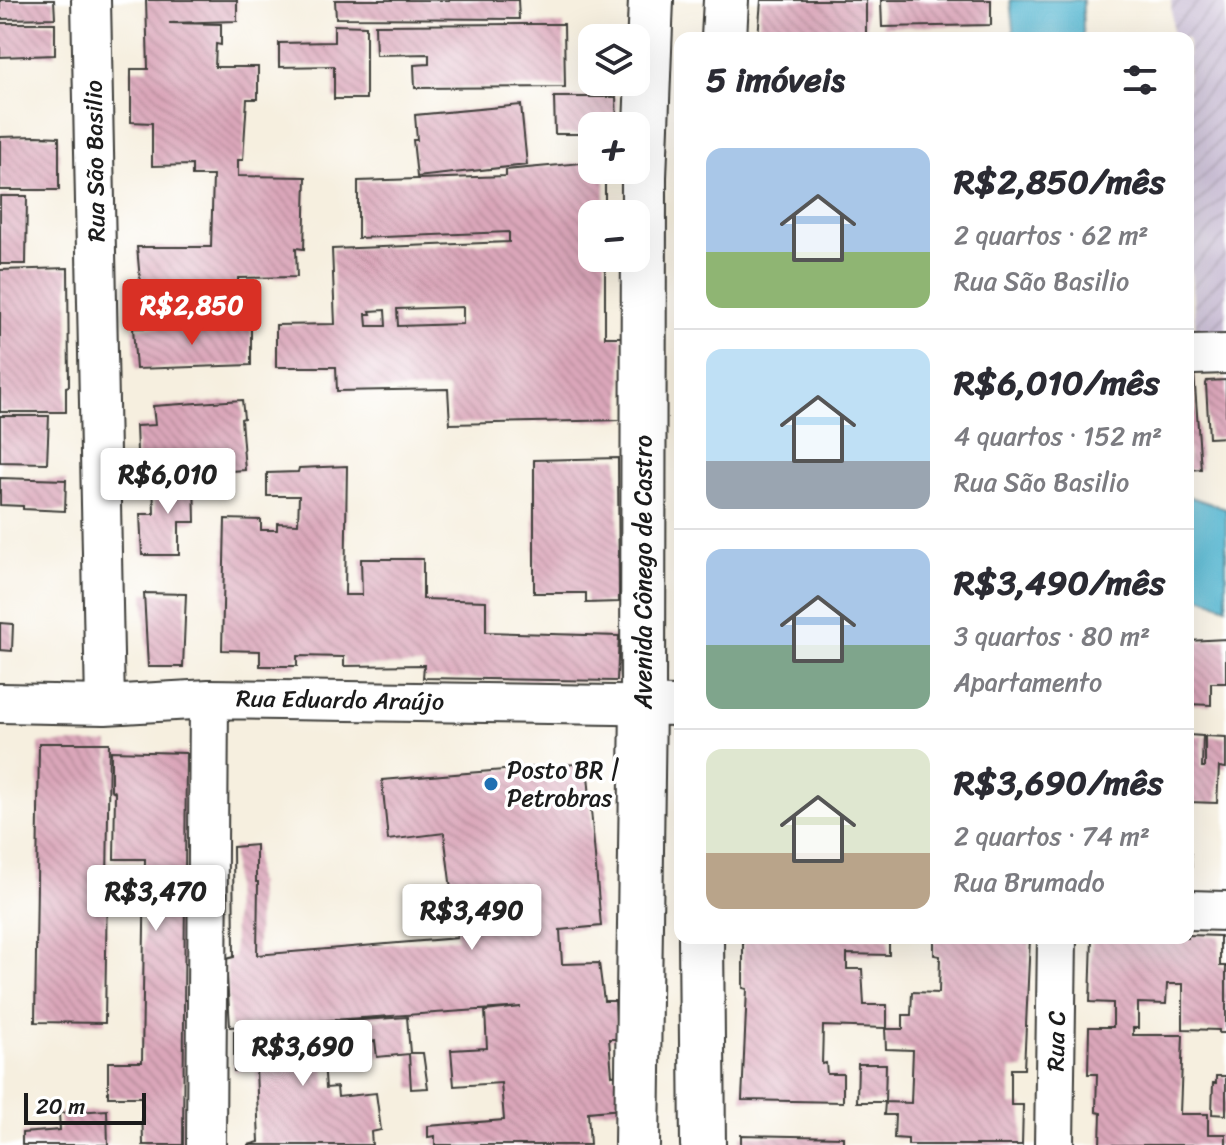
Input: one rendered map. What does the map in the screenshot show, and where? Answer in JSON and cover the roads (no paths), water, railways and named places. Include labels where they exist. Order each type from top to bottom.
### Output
[{"type":"main road","name":"Avenida Cônego de Castro","points":[[637,1145],[661,705],[643,193],[651,0]]},
{"type":"main road","points":[[724,32],[726,0]]},
{"type":"main road","points":[[701,944],[703,1145]]},
{"type":"street","name":"Rua São Basilio","points":[[91,0],[105,705]]},
{"type":"street","name":"Rua Eduardo Araújo","points":[[0,703],[105,705],[209,699],[661,705]]},
{"type":"street","points":[[206,1145],[209,699]]},
{"type":"street","points":[[1194,910],[1226,911]]},
{"type":"street","name":"Rua C","points":[[1054,1145],[1057,944]]},
{"type":"water","points":[[1010,0],[1083,0],[1083,32],[1013,32]]},
{"type":"water","points":[[1194,498],[1226,509],[1226,607],[1194,594]]},
{"type":"place","name":"Posto BR | Petrobras","points":[[491,784]]}]
